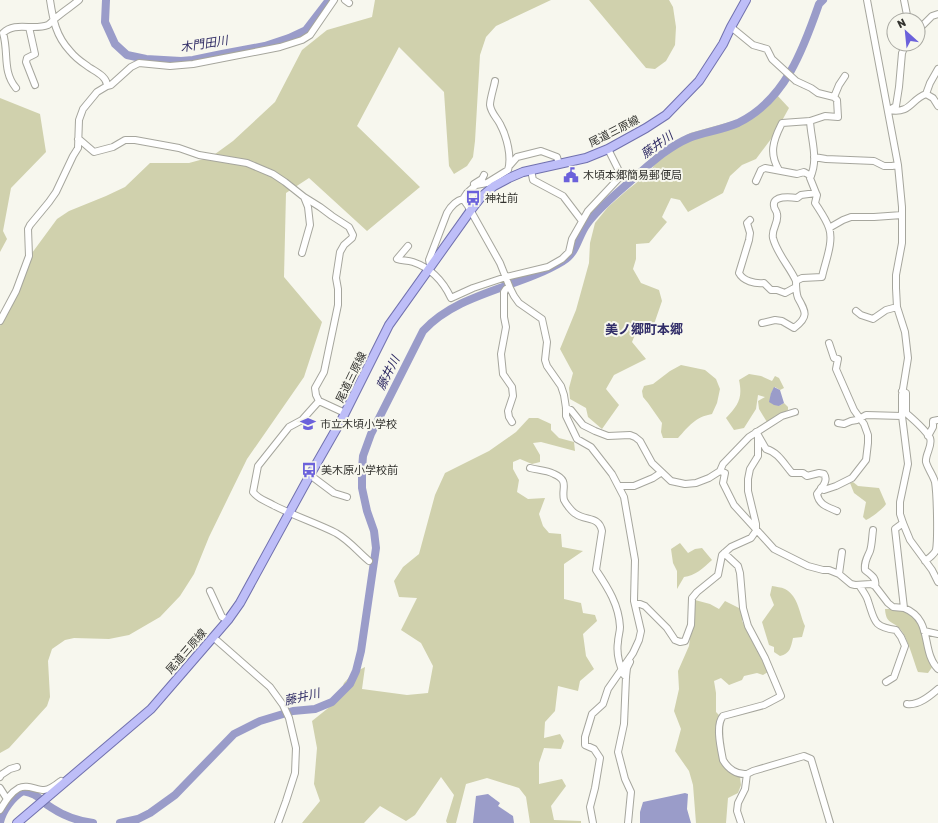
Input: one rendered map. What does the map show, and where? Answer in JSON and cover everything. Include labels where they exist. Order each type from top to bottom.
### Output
[{"type":"main road","name":"尾道三原線","points":[[17,823],[151,710],[228,620],[240,603],[345,413],[389,325],[470,210],[482,196],[494,186],[509,178],[531,170],[586,158],[608,149],[666,115],[699,81],[723,44],[746,0]]},
{"type":"street","points":[[50,0],[54,26],[70,52],[100,74],[105,80],[106,86]]},
{"type":"street","points":[[16,88],[7,71],[5,40],[2,34],[6,30],[13,28],[36,28],[49,24],[79,0]]},
{"type":"street","points":[[0,321],[16,291],[29,256],[28,229],[56,192],[78,148],[79,120],[83,109],[97,92],[106,86],[111,85],[131,66],[138,63],[170,66],[193,64],[280,47],[302,40],[310,35],[334,0]]},
{"type":"street","points":[[867,0],[889,110],[898,165],[902,215],[902,243],[896,275],[897,307],[905,332],[908,358],[902,391],[902,416],[908,464],[900,502],[900,514],[910,540],[938,582]]},
{"type":"street","points":[[904,0],[906,12]]},
{"type":"street","points":[[926,22],[932,16],[938,14]]},
{"type":"street","points":[[29,27],[35,54],[27,58],[26,62],[35,85]]},
{"type":"street","points":[[731,27],[753,45],[767,49],[772,59],[796,81],[818,93],[834,97],[837,100],[838,117],[825,116],[810,121],[782,123],[775,138],[773,149],[774,162],[779,170]]},
{"type":"street","points":[[896,109],[902,52]]},
{"type":"street","points":[[889,110],[896,109],[901,111],[926,94],[938,69]]},
{"type":"street","points":[[834,97],[845,76]]},
{"type":"street","points":[[495,81],[490,104],[492,112],[501,125],[507,142],[510,165]]},
{"type":"street","points":[[926,94],[933,98],[938,106]]},
{"type":"street","points":[[750,220],[747,223],[750,233],[739,273],[741,276],[756,284],[764,283],[771,290],[777,290],[785,294],[802,278],[822,277],[829,253],[829,228],[815,203],[817,195],[810,178],[814,157],[810,121]]},
{"type":"street","points":[[78,140],[94,152],[113,147],[125,140],[134,140],[179,148],[199,155],[246,164],[273,174],[349,227],[353,235],[340,252],[336,278],[338,305],[324,372],[315,388],[319,402],[345,413]]},
{"type":"street","points":[[560,164],[557,157],[541,151],[517,157],[510,165],[508,170],[487,183],[476,185],[463,199],[457,200],[450,207],[429,260],[429,267],[445,285],[451,298],[473,288],[506,277],[548,267],[562,259],[569,252],[572,239],[588,211],[619,178],[618,169],[608,149]]},
{"type":"street","points":[[814,157],[874,161],[884,166],[898,165]]},
{"type":"street","points":[[756,181],[761,170],[765,168],[797,174],[804,172],[811,176]]},
{"type":"street","points":[[531,170],[533,180],[563,196],[582,221]]},
{"type":"street","points":[[484,175],[482,179],[470,186],[463,194],[463,199],[500,263],[510,288],[519,303],[542,319],[547,342],[545,360],[547,366],[561,386],[564,395],[566,416],[577,439],[591,448],[612,474],[624,497],[627,508],[635,560],[634,601],[636,604],[640,631],[636,649],[608,689],[602,704],[592,714],[585,737],[585,745],[594,749],[600,758],[595,788],[590,806],[593,823]]},
{"type":"street","points":[[762,323],[775,320],[782,321],[794,328],[804,317],[805,310],[798,297],[796,284],[790,268],[780,255],[773,238],[773,230],[778,215],[774,203],[777,199],[781,198],[797,198],[800,194],[816,193]]},
{"type":"street","points":[[302,253],[310,225],[308,207],[304,197]]},
{"type":"street","points":[[829,228],[851,217],[902,215]]},
{"type":"street","points":[[408,246],[397,259],[429,267]]},
{"type":"street","points":[[510,288],[506,289],[504,292],[504,317],[506,327],[501,354],[503,374],[512,387],[513,396],[508,411],[508,417],[512,422]]},
{"type":"street","points":[[856,311],[861,315],[873,319],[886,310],[897,307]]},
{"type":"street","points":[[821,488],[824,490],[852,478],[866,460],[868,435],[860,418],[854,410],[836,369],[838,359],[834,358],[830,343]]},
{"type":"street","points":[[902,391],[906,393],[906,414],[919,425],[928,436],[931,443],[926,461],[935,481],[938,515],[937,540],[934,554],[925,561]]},
{"type":"street","points":[[319,402],[302,420],[289,427],[258,466],[253,492],[257,497],[335,533],[350,542],[359,554],[368,561]]},
{"type":"street","points":[[566,408],[571,410],[583,424],[595,431],[608,436],[630,435],[635,437],[640,441],[659,474],[672,481],[685,484],[696,483],[709,478],[720,471],[723,464],[737,448],[782,416],[795,412]]},
{"type":"street","points":[[838,424],[844,424],[866,414],[902,416]]},
{"type":"street","points":[[928,436],[933,427],[933,421],[938,420]]},
{"type":"street","points":[[636,604],[645,606],[675,640],[680,642],[685,641],[691,625],[692,598],[718,575],[722,555],[731,547],[751,538],[756,531],[756,524],[748,491],[748,479],[750,469],[758,456],[757,434]]},
{"type":"street","points":[[757,434],[766,449],[773,451],[792,473],[803,473],[807,476],[819,473],[824,474],[826,480],[817,494],[818,498],[822,504],[838,511]]},
{"type":"street","points":[[652,463],[672,481]]},
{"type":"street","points":[[530,468],[554,474],[562,480],[564,487],[564,500],[573,512],[577,515],[598,521],[601,526],[602,531],[596,570],[616,604],[620,628],[617,643],[617,658],[621,670],[626,677]]},
{"type":"street","points":[[720,471],[725,473],[723,483],[734,505],[749,520],[756,531],[774,549],[808,566],[839,574],[851,584],[871,584],[875,586],[893,607],[904,608],[913,612],[920,618],[930,654],[938,669]]},
{"type":"street","points":[[618,486],[634,486],[654,478],[659,474]]},
{"type":"street","points":[[310,475],[334,493],[347,497]]},
{"type":"street","points":[[903,524],[895,529],[904,608]]},
{"type":"street","points":[[873,530],[870,550],[866,557],[865,570],[874,578],[876,582],[875,586]]},
{"type":"street","points":[[839,574],[842,552]]},
{"type":"street","points":[[724,553],[738,566],[743,608],[748,626],[765,658],[781,696],[764,705],[723,716],[718,726],[723,760],[733,771],[747,774],[804,756],[811,759],[830,823]]},
{"type":"street","points":[[859,585],[868,600],[871,612],[877,625],[896,630],[905,646],[894,677],[886,682]]},
{"type":"street","points":[[210,590],[222,617],[228,620]]},
{"type":"street","points":[[924,630],[938,634]]},
{"type":"street","points":[[213,637],[270,687],[282,705],[291,726],[296,748],[295,773],[278,823]]},
{"type":"street","points":[[628,823],[631,792],[625,779],[618,752],[624,724],[627,668],[632,658],[631,657]]},
{"type":"street","points":[[907,704],[919,702],[937,692]]},
{"type":"street","points":[[0,810],[7,799],[19,788],[25,787],[45,790],[55,785],[91,755],[96,756]]},
{"type":"street","points":[[0,777],[10,769],[17,767]]},
{"type":"street","points":[[741,823],[738,803],[745,789],[747,774]]},
{"type":"street","points":[[0,788],[7,799]]},
{"type":"green space","points":[[375,0],[551,0],[496,26],[486,37],[480,55],[473,157],[467,166],[454,174],[449,166],[444,92],[399,47],[357,126],[420,187],[367,231],[309,178],[286,193],[284,277],[322,322],[304,377],[247,459],[209,537],[194,574],[180,596],[160,617],[129,635],[109,639],[74,638],[65,640],[52,649],[48,661],[50,697],[47,706],[9,748],[0,753],[0,326],[15,296],[32,253],[57,219],[69,211],[125,187],[150,163],[189,163],[211,157],[233,141],[275,102],[302,50],[327,30],[372,17]]},
{"type":"green space","points":[[589,0],[669,0],[673,7],[676,27],[675,45],[666,61],[655,69],[646,68]]},
{"type":"green space","points":[[776,94],[789,108],[774,135],[756,159],[742,165],[730,176],[723,193],[688,212],[680,200],[671,198],[662,217],[667,222],[649,243],[636,244],[636,259],[633,269],[641,283],[659,290],[662,301],[652,330],[637,330],[632,342],[646,359],[614,375],[606,389],[619,405],[602,429],[588,417],[586,408],[570,399],[569,388],[573,373],[560,349],[576,310],[589,263],[590,243],[595,223],[608,207],[650,172],[665,147],[690,133],[758,114]]},
{"type":"green space","points":[[0,98],[40,114],[46,152],[11,188],[3,231],[7,239],[0,252]]},
{"type":"green space","points":[[681,365],[705,370],[716,379],[720,389],[717,403],[712,414],[701,417],[689,426],[678,438],[663,438],[661,432],[662,423],[643,397],[642,391],[644,386],[653,384],[670,371]]},
{"type":"green space","points":[[749,374],[761,376],[772,381],[775,376],[779,378],[784,388],[780,390],[775,387],[771,393],[779,406],[784,403],[788,407],[788,410],[767,422],[759,409],[758,401],[765,397],[758,395],[756,409],[744,428],[734,430],[726,418],[734,409],[740,397],[739,380]]},
{"type":"green space","points":[[529,418],[538,418],[551,424],[551,430],[559,438],[574,442],[575,451],[541,442],[533,443],[540,455],[540,462],[532,464],[520,459],[513,462],[513,469],[519,480],[517,492],[528,499],[545,498],[539,514],[543,526],[549,533],[561,534],[562,547],[583,551],[564,564],[564,599],[581,603],[583,613],[595,615],[597,621],[583,634],[586,656],[594,669],[580,681],[578,691],[558,686],[555,711],[545,722],[544,738],[560,734],[564,741],[561,749],[544,748],[539,763],[539,784],[562,779],[566,786],[551,806],[554,820],[581,821],[581,823],[530,823],[526,797],[519,788],[487,778],[466,784],[456,823],[447,823],[446,821],[454,795],[441,777],[415,815],[406,821],[380,806],[364,823],[302,823],[320,801],[314,784],[317,748],[312,721],[337,701],[344,683],[353,673],[365,667],[362,689],[407,695],[428,693],[433,666],[421,643],[401,630],[417,598],[399,597],[394,581],[403,567],[419,554],[435,495],[445,473],[489,451],[516,432]]},
{"type":"green space","points":[[853,482],[858,486],[879,488],[886,504],[877,513],[866,520],[863,517],[866,502],[854,493],[850,483]]},
{"type":"green space","points":[[680,543],[688,553],[695,549],[702,548],[712,560],[702,569],[684,577],[677,589],[677,571],[673,563],[671,549]]},
{"type":"green space","points":[[772,586],[780,587],[790,592],[796,601],[805,626],[802,637],[793,638],[788,652],[780,656],[774,652],[774,647],[769,645],[762,622],[774,605],[770,595]]},
{"type":"green space","points":[[695,600],[710,604],[719,609],[725,601],[743,610],[742,621],[768,672],[763,675],[757,673],[744,676],[742,680],[729,685],[721,678],[714,681],[716,693],[716,712],[719,715],[716,723],[721,762],[726,769],[740,777],[741,785],[738,793],[728,798],[726,823],[696,823],[693,785],[689,771],[675,751],[681,729],[674,711],[679,689],[678,671],[689,646]]},
{"type":"green space","points":[[885,609],[905,609],[918,620],[933,666],[928,673],[918,672],[904,634],[898,627],[888,620]]},
{"type":"water","points":[[774,387],[780,390],[784,403],[779,406],[769,402]]},
{"type":"water","points":[[685,793],[688,794],[687,809],[691,823],[640,823],[640,812],[643,802]]},
{"type":"water","points":[[488,794],[500,803],[498,806],[513,816],[514,823],[473,823],[476,796]]},
{"type":"waterway","name":"木門田川","points":[[106,0],[105,22],[115,44],[127,55],[146,59],[181,61],[265,46],[289,38],[306,30],[329,0]]},
{"type":"waterway","name":"藤井川","points":[[120,823],[138,819],[150,813],[175,795],[234,734],[260,721],[293,711],[315,709],[332,702],[350,684],[356,671],[361,651],[376,548],[374,531],[367,511],[362,488],[363,456],[371,434],[423,331],[454,307],[528,278],[568,258],[592,217],[647,166],[674,146],[689,138],[738,123],[754,113],[768,101],[790,72],[799,56],[819,4],[823,0]]},
{"type":"waterway","name":"藤井川","points":[[0,822],[8,805],[23,791],[33,794],[67,816],[93,823]]},
{"type":"place","name":"木頃本郷簡易郵便局","points":[[571,175]]},
{"type":"place","name":"神社前","points":[[473,198]]},
{"type":"place","name":"市立木頃小学校","points":[[308,424]]},
{"type":"place","name":"美木原小学校前","points":[[309,470]]},
{"type":"district","name":"美ノ郷町本郷","points":[[644,329]]}]
